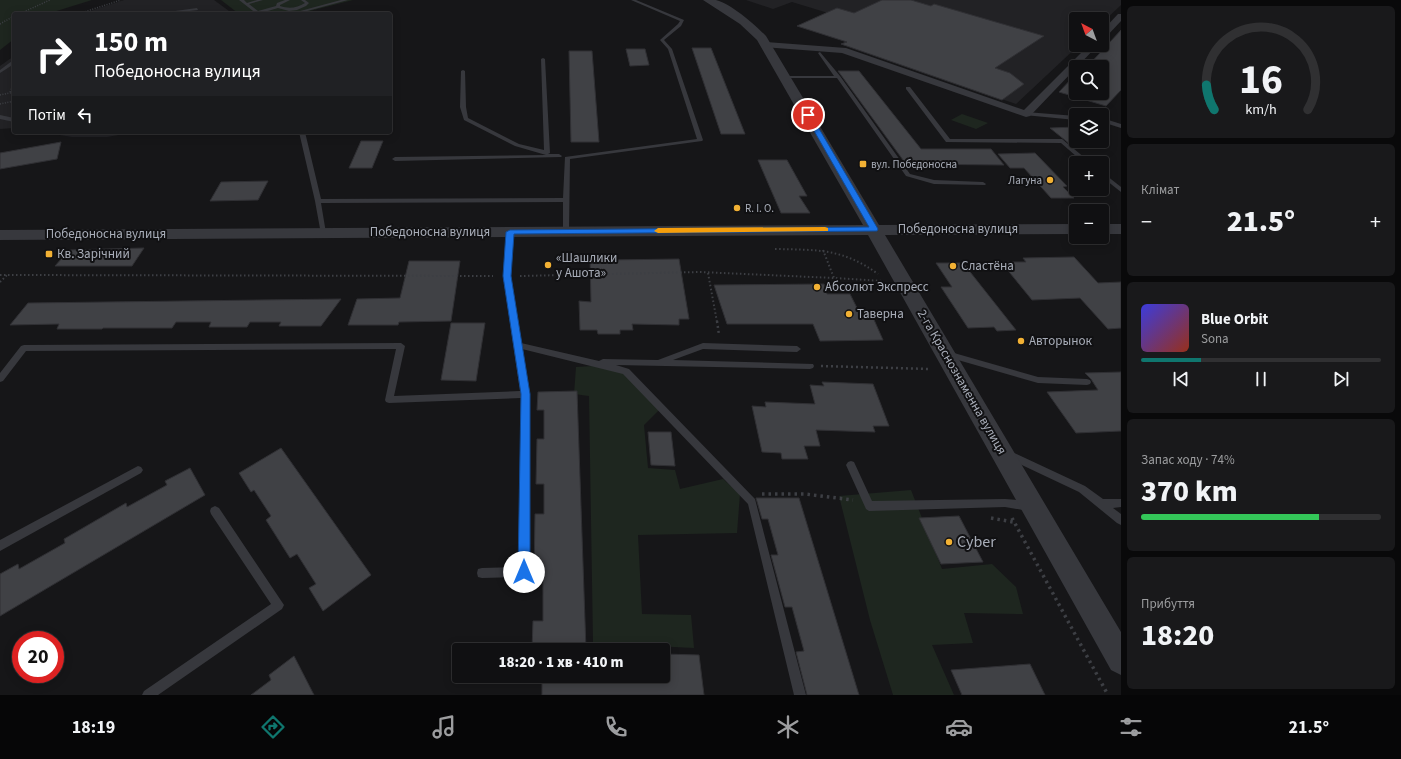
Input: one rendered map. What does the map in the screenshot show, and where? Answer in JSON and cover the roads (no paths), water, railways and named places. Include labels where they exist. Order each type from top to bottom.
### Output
[{"type":"street","name":"2-га Краснознаменна вулиця","points":[[708,0],[735,14],[750,25],[762,38],[874,229],[1121,660]]},
{"type":"street","points":[[1109,29],[1121,16]]},
{"type":"street","points":[[766,45],[843,50],[1026,114],[1087,52]]},
{"type":"street","name":"Победоносна вулиця","points":[[0,235],[1069,229]]},
{"type":"street","points":[[1109,229],[1121,229]]},
{"type":"lane","points":[[241,0],[258,12]]},
{"type":"lane","points":[[246,4],[261,0]]},
{"type":"lane","points":[[278,7],[278,4],[288,0]]},
{"type":"lane","points":[[262,12],[278,7],[284,9],[298,8],[306,5],[307,2],[304,0]]},
{"type":"lane","points":[[304,0],[313,3],[328,0]]},
{"type":"lane","points":[[299,12],[346,0]]},
{"type":"lane","points":[[463,71],[463,107],[466,119],[517,145],[567,158],[700,140],[670,49],[662,40],[680,26],[682,20],[633,0]]},
{"type":"lane","points":[[169,12],[197,8]]},
{"type":"lane","points":[[820,53],[908,175],[934,182],[983,184]]},
{"type":"lane","points":[[543,59],[547,153]]},
{"type":"lane","points":[[0,72],[12,63]]},
{"type":"lane","points":[[785,77],[838,77]]},
{"type":"lane","points":[[908,88],[948,141],[1062,142],[1079,156]]},
{"type":"lane","points":[[1026,114],[1069,117]]},
{"type":"lane","points":[[0,118],[12,120]]},
{"type":"lane","points":[[1109,122],[1121,126]]},
{"type":"lane","points":[[302,134],[318,200],[323,233]]},
{"type":"lane","points":[[395,159],[559,156]]},
{"type":"lane","points":[[566,231],[567,158]]},
{"type":"lane","points":[[1109,180],[1121,190]]},
{"type":"lane","points":[[318,200],[567,200]]},
{"type":"lane","points":[[482,573],[524,572],[526,394],[507,276],[510,232]]},
{"type":"lane","points":[[518,345],[626,371],[752,502],[800,695]]},
{"type":"lane","points":[[0,379],[24,348],[401,346],[389,400],[526,394]]},
{"type":"lane","points":[[657,363],[703,346],[797,349]]},
{"type":"lane","points":[[946,354],[1038,380],[1087,382]]},
{"type":"lane","points":[[587,362],[810,366]]},
{"type":"lane","points":[[1001,450],[1082,489],[1121,520]]},
{"type":"lane","points":[[851,465],[869,506],[1005,503],[1034,507]]},
{"type":"lane","points":[[0,546],[138,470]]},
{"type":"lane","points":[[1101,504],[1121,503]]},
{"type":"lane","points":[[148,695],[278,605],[216,511]]},
{"type":"place","name":"вул. Побєдоносна","points":[[863,164]]},
{"type":"place","name":"Лагуна","points":[[1050,180]]},
{"type":"place","name":"R. I. O.","points":[[737,208]]},
{"type":"place","name":"Кв. Зарічний","points":[[49,254]]},
{"type":"place","name":"«Шашлики у Ашота»","points":[[548,265]]},
{"type":"place","name":"Сластёна","points":[[953,266]]},
{"type":"place","name":"Абсолют Экспресс","points":[[817,287]]},
{"type":"place","name":"Таверна","points":[[849,314]]},
{"type":"place","name":"Авторынок","points":[[1021,341]]},
{"type":"place","name":"Cyber","points":[[949,542]]}]
